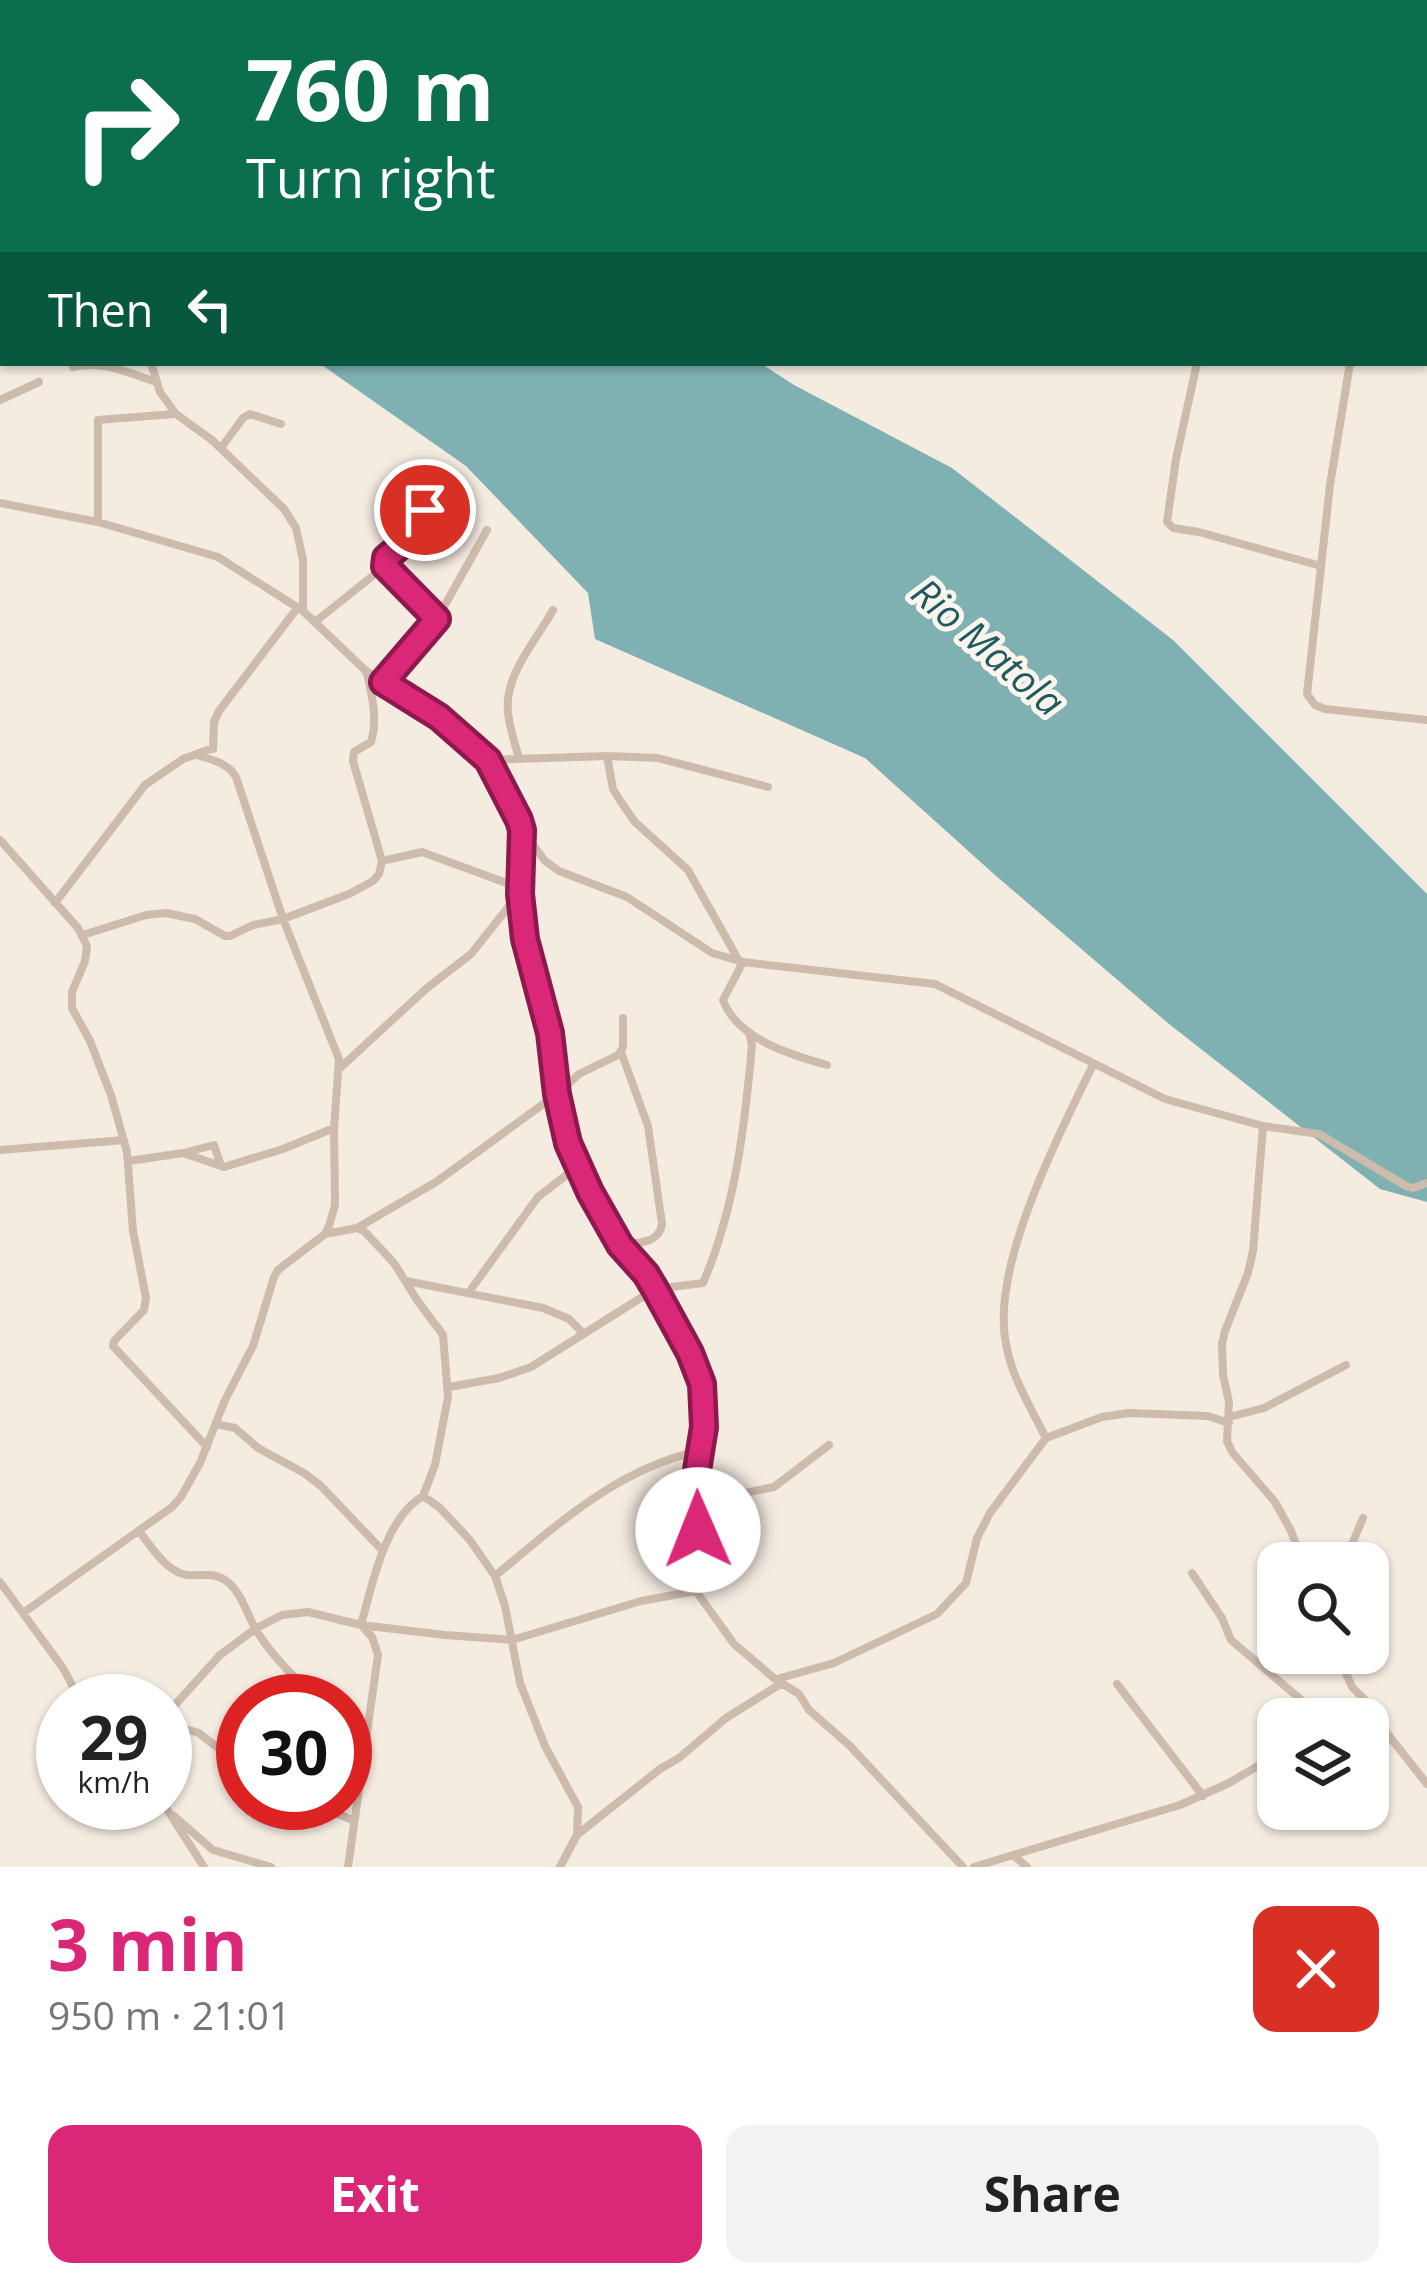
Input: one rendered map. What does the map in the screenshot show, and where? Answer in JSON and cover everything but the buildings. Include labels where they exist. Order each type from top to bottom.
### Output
[{"type":"street","points":[[73,367],[79,366]]},
{"type":"street","points":[[102,366],[155,382]]},
{"type":"street","points":[[152,366],[155,382],[176,414],[221,448],[284,509],[296,528],[303,560],[301,609],[214,722],[213,748],[218,761]]},
{"type":"street","points":[[1196,366],[1167,522],[1173,528],[1321,566]]},
{"type":"street","points":[[1350,366],[1330,485],[1307,694],[1325,709],[1427,720]]},
{"type":"street","points":[[0,400],[39,382]]},
{"type":"street","points":[[98,522],[98,420],[176,414]]},
{"type":"street","points":[[221,448],[250,414],[281,424]]},
{"type":"street","points":[[314,622],[385,566],[386,558],[406,541],[425,510],[400,484]]},
{"type":"street","points":[[0,503],[98,522],[218,557],[301,609],[367,671],[439,717],[488,760],[522,830],[545,861],[560,872],[627,897],[701,947],[741,961],[935,984],[1165,1099],[1263,1126],[1318,1134],[1406,1186],[1427,1183]]},
{"type":"street","points":[[383,682],[437,619],[487,530]]},
{"type":"street","points":[[385,566],[437,619]]},
{"type":"street","points":[[519,758],[508,714],[511,681],[554,610]]},
{"type":"street","points":[[83,935],[166,913],[195,919],[227,936],[283,919],[374,881],[382,861],[353,761],[355,752],[371,742],[374,734],[367,671]]},
{"type":"street","points":[[55,904],[140,789],[170,767],[213,748]]},
{"type":"street","points":[[196,755],[218,761],[236,777],[283,919],[338,1054],[335,1205],[326,1234]]},
{"type":"street","points":[[607,756],[613,789],[621,802],[650,837],[688,870],[741,961]]},
{"type":"street","points":[[488,760],[607,756],[666,760],[768,787]]},
{"type":"street","points":[[522,830],[520,891],[525,939],[550,1033],[568,1143],[620,1245],[655,1289],[702,1384],[696,1591],[734,1644],[799,1694],[809,1710],[849,1745],[963,1867]]},
{"type":"street","points":[[0,840],[83,935],[87,953],[71,1008],[90,1041],[124,1140],[146,1304],[113,1346],[207,1447]]},
{"type":"street","points":[[382,861],[422,852],[520,891]]},
{"type":"street","points":[[339,1070],[471,954],[520,891]]},
{"type":"street","points":[[741,961],[723,1000],[732,1016],[748,1032],[784,1051],[827,1065]]},
{"type":"street","points":[[620,1245],[654,1239],[662,1224],[648,1126],[621,1052],[623,1018]]},
{"type":"street","points":[[448,1387],[531,1367],[655,1289],[698,1286],[705,1279],[739,1153],[752,1045],[748,1032]]},
{"type":"street","points":[[23,1613],[182,1497],[253,1346],[278,1270],[326,1234],[357,1228],[436,1182],[579,1074],[621,1052]]},
{"type":"street","points":[[1046,1438],[1010,1361],[1003,1304],[1019,1232],[1093,1065]]},
{"type":"street","points":[[1263,1126],[1253,1251],[1222,1344],[1228,1446],[1271,1496],[1295,1542]]},
{"type":"street","points":[[183,1154],[222,1167],[334,1128]]},
{"type":"street","points":[[0,1150],[124,1140]]},
{"type":"street","points":[[129,1161],[214,1145],[222,1167]]},
{"type":"street","points":[[469,1292],[538,1197],[577,1167]]},
{"type":"street","points":[[357,1228],[375,1241],[443,1334],[448,1387],[435,1465],[422,1496],[413,1502],[382,1550],[361,1624]]},
{"type":"street","points":[[406,1281],[559,1313],[584,1334]]},
{"type":"street","points":[[577,1834],[778,1681],[834,1663],[937,1614],[968,1582],[977,1538],[990,1513],[1046,1438],[1102,1417],[1130,1413],[1229,1420],[1264,1408],[1346,1364]]},
{"type":"street","points":[[216,1424],[235,1428],[258,1448],[304,1473],[382,1550]]},
{"type":"street","points":[[695,1503],[775,1487],[829,1445]]},
{"type":"street","points":[[495,1576],[600,1492],[643,1468],[699,1451]]},
{"type":"street","points":[[422,1496],[470,1539],[495,1576],[520,1684],[545,1746],[578,1807],[577,1834],[560,1867]]},
{"type":"street","points":[[1353,1542],[1363,1517]]},
{"type":"street","points":[[139,1531],[174,1570],[226,1581],[255,1629],[292,1674]]},
{"type":"street","points":[[1192,1573],[1232,1640],[1299,1698]]},
{"type":"street","points":[[0,1582],[66,1674]]},
{"type":"street","points":[[192,1685],[255,1629],[282,1615],[308,1612],[361,1624],[512,1640],[641,1601],[696,1591]]},
{"type":"street","points":[[361,1624],[378,1654],[372,1691]]},
{"type":"street","points":[[1117,1684],[1203,1796]]},
{"type":"street","points":[[1389,1736],[1427,1784]]},
{"type":"street","points":[[974,1867],[1180,1805],[1257,1766]]},
{"type":"street","points":[[579,1817],[591,1823]]},
{"type":"street","points":[[182,1830],[204,1867]]},
{"type":"street","points":[[190,1830],[213,1850],[271,1867]]},
{"type":"street","points":[[348,1867],[351,1830]]},
{"type":"street","points":[[1013,1855],[1027,1867]]},
{"type":"water","name":"Rio Matola","points":[[323,366],[765,366],[952,468],[1173,640],[1427,894],[1427,1202],[1380,1189],[1169,1024],[865,758],[595,639],[588,593],[466,466]]},
{"type":"route","points":[[425,510],[406,541],[386,558],[385,566],[437,619],[383,682],[439,717],[488,760],[519,820],[525,939],[550,1033],[568,1143],[620,1245],[655,1289],[702,1384],[704,1427],[694,1489],[698,1530]]}]
